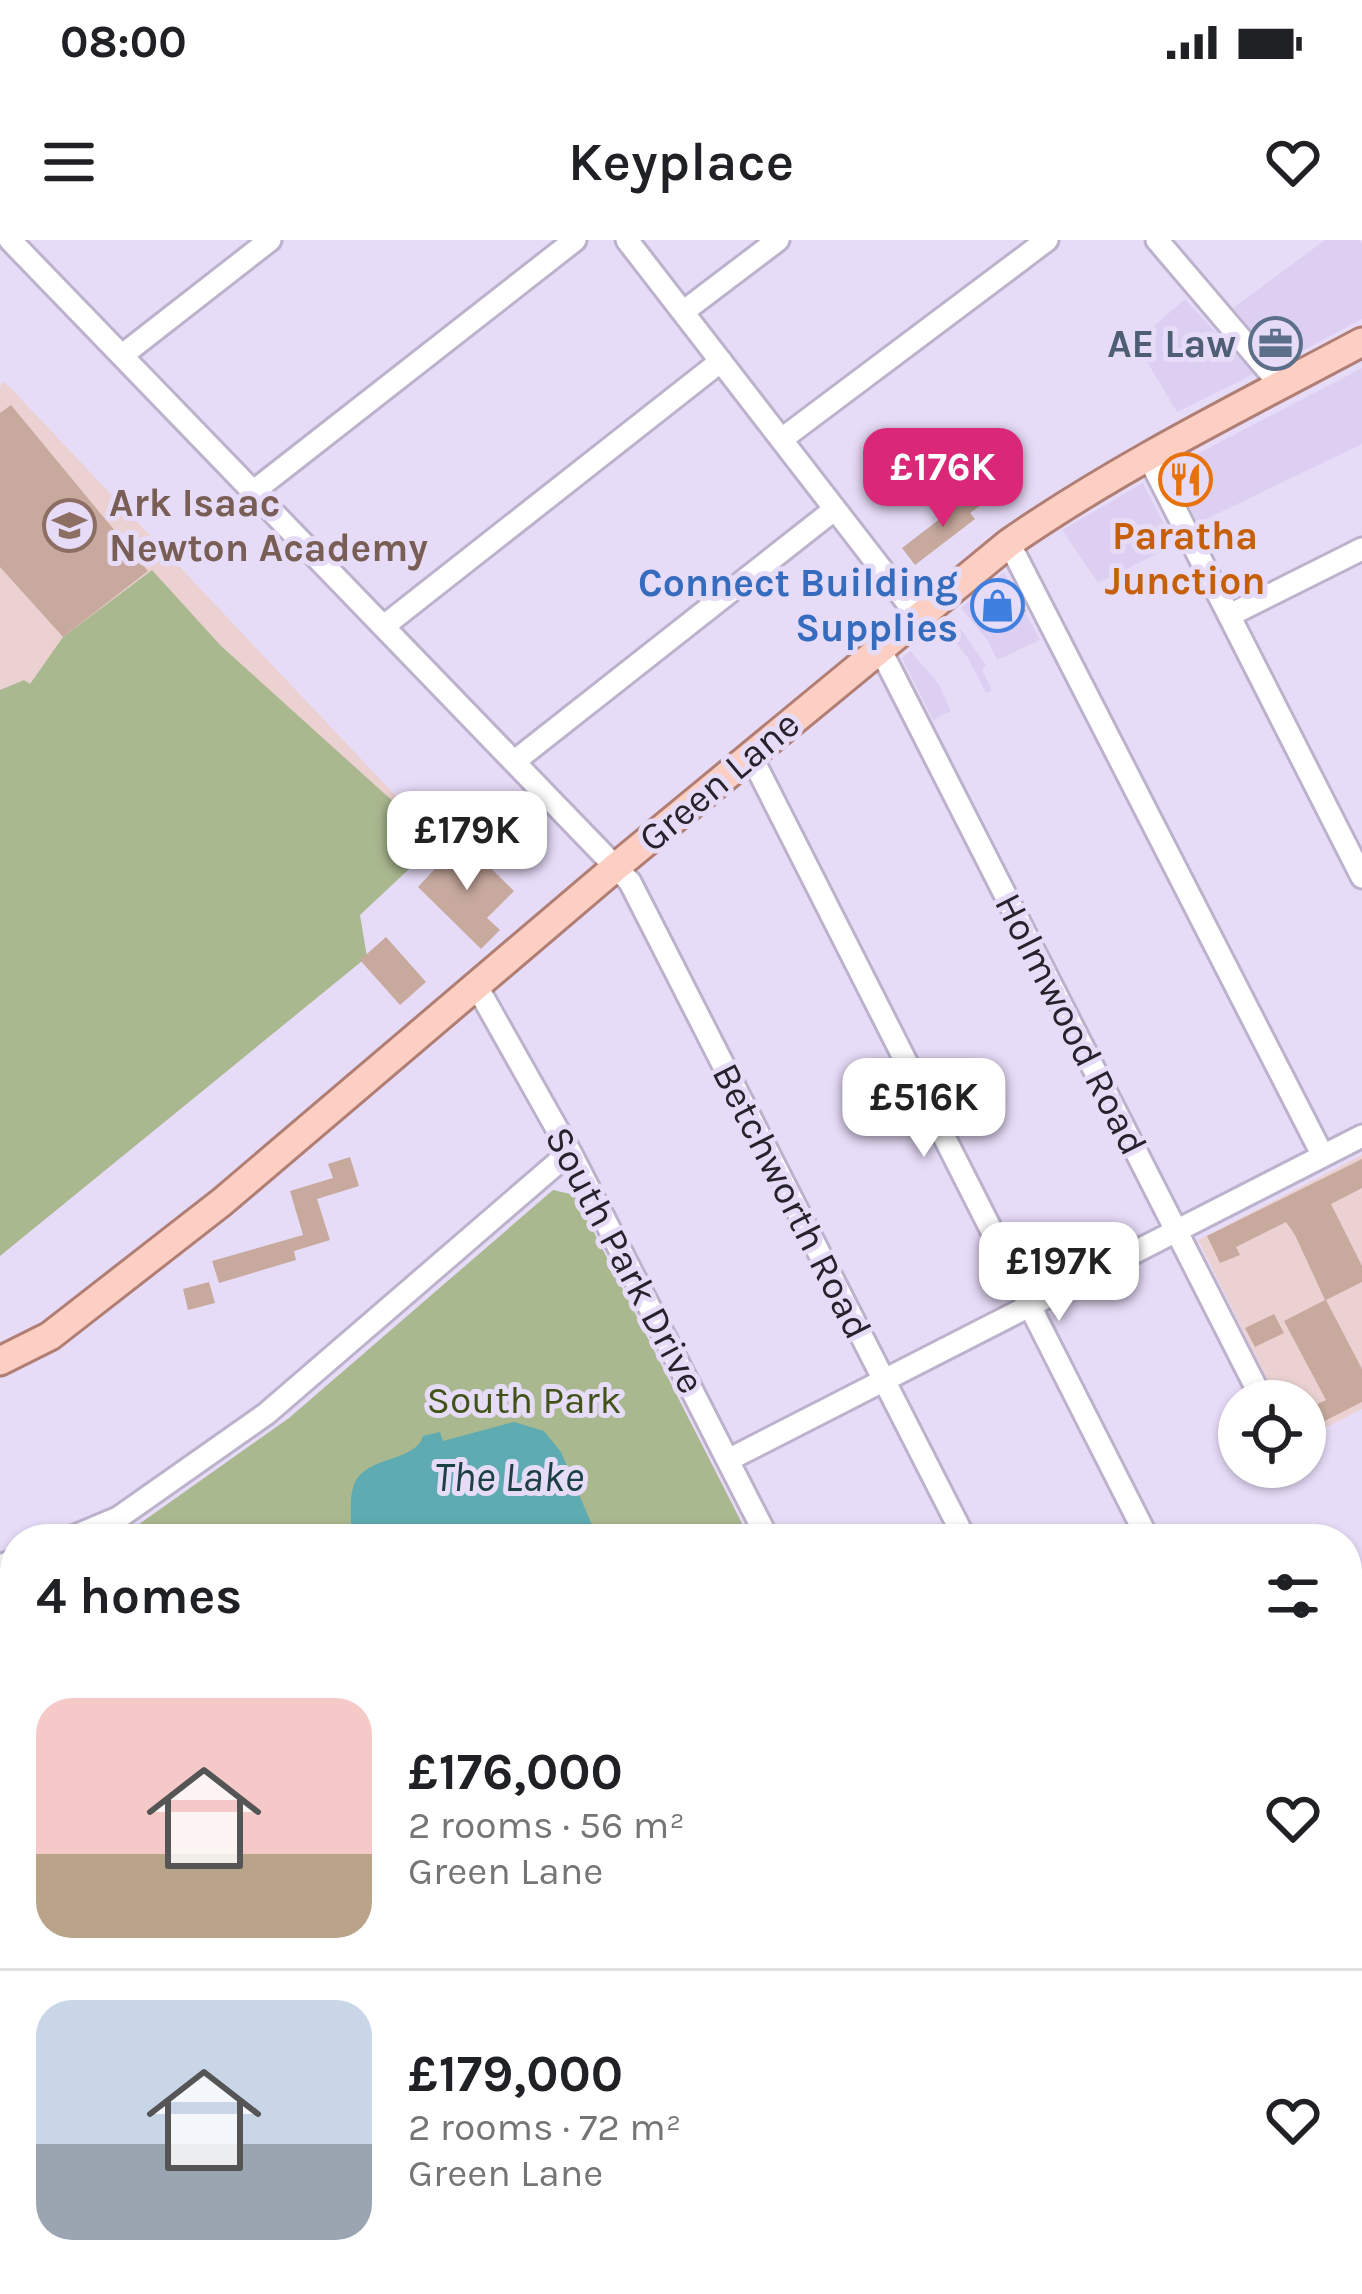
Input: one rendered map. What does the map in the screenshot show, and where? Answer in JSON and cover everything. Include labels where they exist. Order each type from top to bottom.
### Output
[{"type":"main road","name":"Green Lane","points":[[0,1361],[50,1336],[222,1202],[617,866],[1009,543],[1071,500],[1362,341]]},
{"type":"street","name":"Betchworth Road","points":[[10,240],[630,882],[957,1524]]},
{"type":"street","points":[[126,357],[270,240]]},
{"type":"street","points":[[254,491],[574,240]]},
{"type":"street","points":[[627,240],[917,615]]},
{"type":"street","points":[[683,312],[778,240]]},
{"type":"street","points":[[782,440],[1048,240]]},
{"type":"street","points":[[1157,240],[1278,387]]},
{"type":"street","points":[[384,626],[721,361]]},
{"type":"street","points":[[1148,456],[1362,877]]},
{"type":"street","points":[[515,761],[835,509]]},
{"type":"street","points":[[1009,543],[1323,1156]]},
{"type":"street","points":[[1230,615],[1362,549]]},
{"type":"street","name":"Holmwood Road","points":[[879,647],[1252,1380]]},
{"type":"street","points":[[751,756],[1140,1524]]},
{"type":"street","name":"South Park Drive","points":[[476,985],[570,1152],[760,1524]]},
{"type":"street","points":[[728,1460],[1362,1136]]},
{"type":"street","points":[[104,1524],[266,1414],[570,1152]]},
{"type":"shaded area","points":[[1325,240],[1362,243],[1362,319],[1279,363],[1233,308]]},
{"type":"shaded area","points":[[1185,299],[1254,374],[1177,412],[1135,342]]},
{"type":"shaded area","points":[[1362,368],[1362,444],[1198,523],[1170,468]]},
{"type":"shaded area","name":"Ark Isaac Newton Academy","points":[[5,382],[430,832],[324,931],[24,680],[0,690],[0,386]]},
{"type":"shaded area","points":[[1143,483],[1175,545],[1098,583],[1062,530]]},
{"type":"shaded area","points":[[1004,572],[1040,640],[997,660],[961,608]]},
{"type":"shaded area","points":[[951,615],[986,665],[982,669],[992,691],[986,693],[968,658],[941,624]]},
{"type":"shaded area","points":[[910,651],[938,683],[951,711],[933,720],[902,658]]},
{"type":"shaded area","points":[[1362,1155],[1362,1409],[1326,1427],[1326,1380],[1268,1380],[1198,1240]]},
{"type":"green space","points":[[152,570],[221,646],[438,842],[360,915],[367,957],[0,1256],[0,690],[24,680],[30,684],[63,637]]},
{"type":"green space","name":"South Park","points":[[553,1190],[575,1195],[742,1524],[139,1524],[289,1418]]},
{"type":"water","name":"The Lake","points":[[514,1422],[544,1431],[561,1452],[592,1524],[351,1524],[353,1489],[361,1474],[412,1450],[423,1436],[440,1432],[443,1441]]},
{"type":"building","points":[[11,405],[148,571],[63,637],[0,567],[0,413]]},
{"type":"building","points":[[975,492],[984,503],[970,513],[975,519],[915,565],[902,548]]},
{"type":"building","points":[[1010,580],[1026,611],[998,632],[978,607]]},
{"type":"building","points":[[462,840],[514,891],[487,918],[500,930],[481,949],[418,887]]},
{"type":"building","points":[[386,937],[426,982],[400,1005],[360,960]]},
{"type":"building","points":[[350,1157],[359,1186],[317,1199],[330,1240],[294,1251],[296,1260],[219,1283],[212,1261],[303,1235],[290,1191],[333,1178],[328,1164]]},
{"type":"building","points":[[1362,1159],[1362,1188],[1331,1204],[1362,1266],[1362,1282],[1326,1300],[1362,1369],[1362,1402],[1326,1420],[1326,1380],[1315,1380],[1284,1321],[1325,1300],[1286,1222],[1236,1247],[1240,1255],[1220,1263],[1207,1236]]},
{"type":"building","points":[[209,1282],[215,1303],[188,1310],[183,1289]]},
{"type":"building","points":[[1274,1314],[1284,1333],[1255,1347],[1245,1328]]},
{"type":"place","name":"AE Law","points":[[1275,344]]},
{"type":"place","name":"Paratha Junction","points":[[1185,479]]},
{"type":"place","name":"Ark Isaac Newton Academy","points":[[70,525]]},
{"type":"place","name":"Connect Building Supplies","points":[[997,605]]}]
